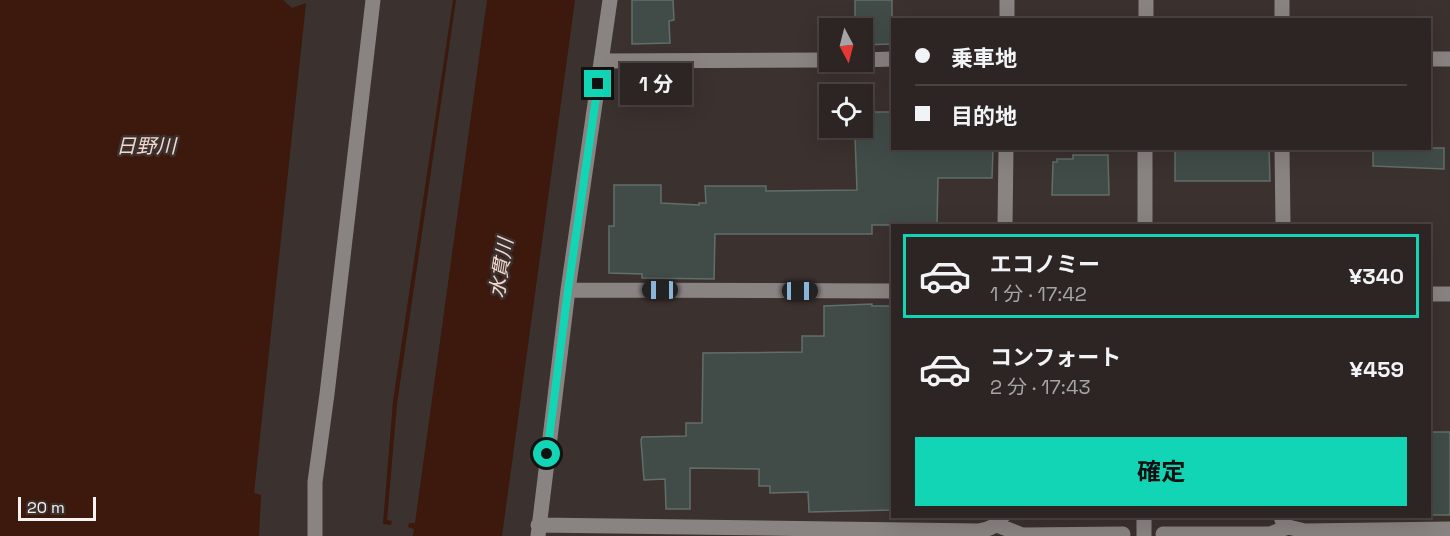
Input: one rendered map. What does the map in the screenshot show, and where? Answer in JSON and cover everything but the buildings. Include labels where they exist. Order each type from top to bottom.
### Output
[{"type":"street","points":[[315,536],[315,482],[373,0]]},
{"type":"street","points":[[610,0],[568,290],[538,530],[979,531],[990,529],[1000,520],[1022,535],[1123,534]]},
{"type":"street","points":[[1007,0],[1007,18]]},
{"type":"street","points":[[1146,0],[1146,18]]},
{"type":"street","points":[[1282,0],[1282,18]]},
{"type":"street","points":[[873,60],[891,59]]},
{"type":"street","points":[[1431,59],[1450,59]]},
{"type":"street","points":[[601,61],[819,60]]},
{"type":"street","points":[[1005,224],[1006,150]]},
{"type":"street","points":[[1145,150],[1145,224]]},
{"type":"street","points":[[1282,150],[1283,224]]},
{"type":"street","points":[[568,290],[891,291]]},
{"type":"street","points":[[1431,294],[1450,294]]},
{"type":"street","points":[[1144,518],[1144,536]]},
{"type":"street","points":[[1163,534],[1270,534],[1285,521],[1305,531],[1450,529]]},
{"type":"water","name":"日野川","points":[[0,0],[283,0],[292,8],[306,3],[254,493],[261,495],[259,536],[0,536]]},
{"type":"water","points":[[453,0],[456,0],[397,404],[387,520],[392,521],[391,525],[383,524],[393,401]]},
{"type":"water","name":"水貫川","points":[[487,0],[575,0],[502,536],[413,536],[414,529],[408,527],[409,523],[415,523]]},
{"type":"route","points":[[547,454],[598,84]]}]
